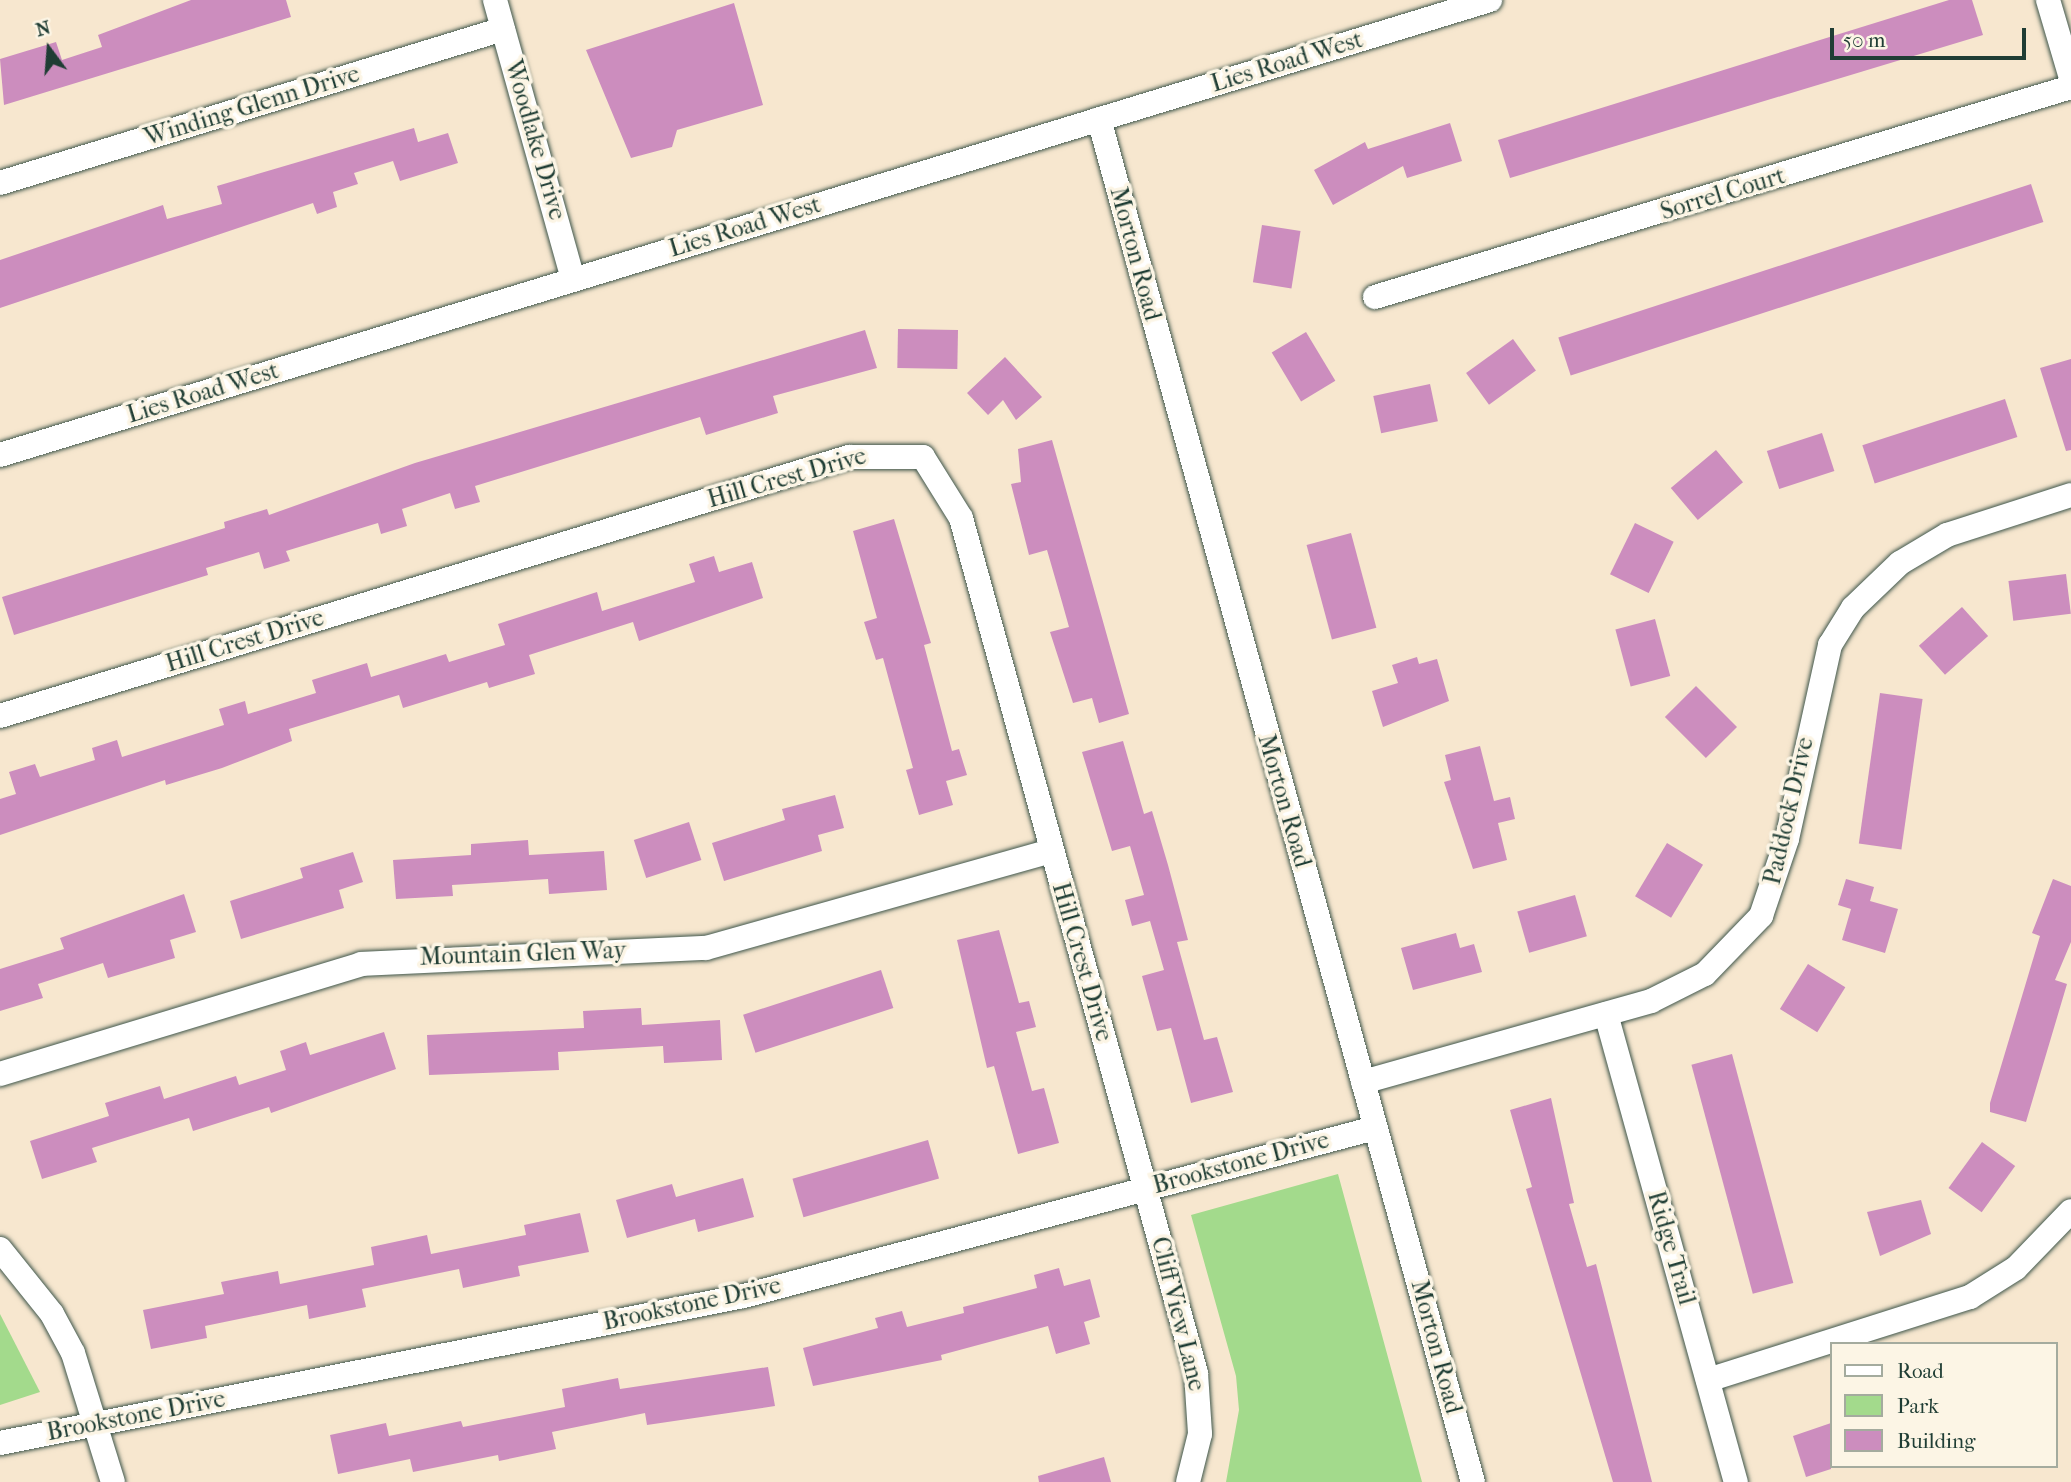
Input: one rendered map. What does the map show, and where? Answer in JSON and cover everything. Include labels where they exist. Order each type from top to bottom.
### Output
[{"type":"street","name":"Woodlake Drive","points":[[495,0],[573,279]]},
{"type":"street","name":"Lies Road West","points":[[0,455],[1490,0]]},
{"type":"street","points":[[2048,0],[2071,78]]},
{"type":"street","name":"Winding Glenn Drive","points":[[0,183],[503,29]]},
{"type":"street","name":"Sorrel Court","points":[[1375,296],[2071,88]]},
{"type":"street","name":"Morton Road","points":[[1099,119],[1473,1482]]},
{"type":"street","name":"Hill Crest Drive","points":[[0,716],[849,457],[923,457],[961,518],[1145,1188]]},
{"type":"street","name":"Paddock Drive","points":[[1363,1082],[1606,1014],[1704,974],[1761,916],[1787,839],[1830,645],[1853,608],[1900,563],[1947,535],[2071,495]]},
{"type":"street","name":"Mountain Glen Way","points":[[0,1074],[361,964],[706,948],[1050,850]]},
{"type":"street","name":"Ridge Trail","points":[[1606,1014],[1736,1482]]},
{"type":"street","name":"Brookstone Drive","points":[[0,1443],[744,1296],[1375,1128]]},
{"type":"street","name":"Cliff View Lane","points":[[1145,1188],[1200,1394],[1200,1434],[1188,1482]]},
{"type":"street","points":[[1708,1380],[1970,1297],[2016,1268],[2071,1211]]},
{"type":"street","points":[[0,1249],[52,1314],[95,1423],[113,1482]]},
{"type":"green space","points":[[1338,1174],[1422,1482],[1226,1482],[1239,1410],[1236,1376],[1191,1215]]},
{"type":"green space","points":[[0,1314],[40,1392],[0,1405]]},
{"type":"building","points":[[191,0],[286,0],[291,17],[4,105],[0,59],[56,42],[62,60],[102,47],[98,35]]},
{"type":"building","points":[[1949,0],[1972,0],[1983,35],[1510,178],[1498,140]]},
{"type":"building","points":[[734,3],[763,105],[677,130],[672,147],[631,158],[586,50]]},
{"type":"building","points":[[1450,123],[1462,161],[1407,178],[1403,166],[1333,205],[1314,170],[1365,142],[1368,149]]},
{"type":"building","points":[[414,128],[418,142],[448,133],[458,163],[400,181],[393,161],[354,173],[358,184],[333,192],[337,207],[317,214],[313,203],[0,308],[0,260],[163,205],[167,219],[222,204],[217,186]]},
{"type":"building","points":[[2031,184],[2043,222],[1571,376],[1558,338]]},
{"type":"building","points":[[1262,225],[1301,231],[1291,288],[1253,282]]},
{"type":"building","points":[[898,329],[958,330],[957,369],[897,368]]},
{"type":"building","points":[[865,330],[877,368],[773,396],[778,413],[706,435],[700,417],[475,486],[480,502],[455,509],[450,493],[402,509],[407,526],[381,534],[378,523],[286,551],[290,561],[264,569],[259,552],[206,568],[208,575],[14,635],[2,597],[225,528],[224,522],[267,509],[269,515],[415,463]]},
{"type":"building","points":[[1306,332],[1335,381],[1301,401],[1272,353]]},
{"type":"building","points":[[1513,339],[1536,371],[1489,405],[1466,373]]},
{"type":"building","points":[[1005,357],[1042,397],[1016,420],[1003,400],[988,415],[967,393]]},
{"type":"building","points":[[2071,359],[2071,450],[2066,451],[2040,368]]},
{"type":"building","points":[[1430,384],[1438,421],[1381,433],[1373,396]]},
{"type":"building","points":[[2005,399],[2017,437],[1875,483],[1862,445]]},
{"type":"building","points":[[1822,433],[1834,471],[1779,489],[1767,451]]},
{"type":"building","points":[[1052,440],[1129,714],[1099,723],[1092,698],[1073,703],[1050,632],[1069,627],[1062,602],[1047,550],[1029,555],[1011,484],[1021,482],[1018,449]]},
{"type":"building","points":[[1716,450],[1743,482],[1698,520],[1671,488]]},
{"type":"building","points":[[894,519],[931,643],[924,645],[952,751],[959,749],[967,775],[946,781],[953,805],[919,815],[906,770],[913,768],[883,658],[876,660],[864,622],[877,618],[853,531]]},
{"type":"building","points":[[1635,523],[1674,542],[1649,593],[1610,574]]},
{"type":"building","points":[[1351,533],[1376,628],[1332,640],[1307,545]]},
{"type":"building","points":[[714,556],[719,572],[752,562],[763,598],[639,641],[633,622],[529,655],[535,674],[489,688],[487,682],[403,708],[399,695],[289,729],[292,741],[222,768],[166,785],[165,780],[0,835],[0,799],[16,794],[9,772],[35,764],[40,777],[95,760],[92,748],[117,740],[122,757],[224,725],[219,709],[245,701],[248,714],[316,693],[312,680],[367,663],[371,677],[446,654],[449,662],[505,645],[498,624],[597,592],[602,611],[695,582],[689,564]]},
{"type":"building","points":[[2066,574],[2071,614],[2013,621],[2008,581]]},
{"type":"building","points":[[1962,607],[1988,636],[1945,675],[1919,646]]},
{"type":"building","points":[[1655,619],[1670,676],[1631,687],[1615,630]]},
{"type":"building","points":[[1417,657],[1419,664],[1437,659],[1449,701],[1383,727],[1372,691],[1398,683],[1392,665]]},
{"type":"building","points":[[1696,686],[1737,727],[1706,758],[1665,717]]},
{"type":"building","points":[[1880,693],[1923,699],[1901,850],[1859,844]]},
{"type":"building","points":[[1123,741],[1144,814],[1152,811],[1168,865],[1188,940],[1177,942],[1204,1040],[1217,1037],[1233,1092],[1191,1103],[1171,1028],[1157,1031],[1142,976],[1164,970],[1150,921],[1132,926],[1125,900],[1144,895],[1130,846],[1112,851],[1082,752]]},
{"type":"building","points":[[1480,746],[1494,801],[1510,797],[1515,819],[1498,823],[1507,860],[1473,869],[1444,782],[1451,780],[1445,755]]},
{"type":"building","points":[[835,795],[844,828],[818,835],[822,851],[724,881],[712,843],[785,820],[782,809]]},
{"type":"building","points":[[689,822],[701,860],[646,878],[634,840]]},
{"type":"building","points":[[528,840],[529,855],[604,851],[607,890],[549,894],[548,879],[452,885],[453,896],[396,899],[393,860],[471,855],[471,844]]},
{"type":"building","points":[[1667,843],[1703,865],[1671,918],[1635,896]]},
{"type":"building","points":[[353,852],[363,882],[339,890],[344,908],[241,939],[230,901],[303,878],[300,868]]},
{"type":"building","points":[[1846,879],[1874,887],[1870,901],[1898,909],[1885,953],[1842,940],[1851,909],[1838,905]]},
{"type":"building","points":[[2053,879],[2071,886],[2071,942],[2055,980],[2067,984],[2026,1122],[1990,1112],[1990,1103],[2040,936],[2032,933]]},
{"type":"building","points":[[184,894],[196,932],[170,940],[175,958],[108,978],[103,963],[38,984],[43,998],[0,1011],[0,969],[64,949],[60,938]]},
{"type":"building","points":[[1575,895],[1587,936],[1529,953],[1517,912]]},
{"type":"building","points":[[999,930],[1019,1003],[1029,1001],[1036,1027],[1016,1032],[1032,1091],[1044,1088],[1059,1143],[1018,1154],[994,1066],[987,1068],[957,940]]},
{"type":"building","points":[[1456,933],[1460,948],[1474,944],[1482,972],[1413,990],[1401,948]]},
{"type":"building","points":[[1808,964],[1845,987],[1817,1032],[1780,1009]]},
{"type":"building","points":[[881,970],[893,1008],[755,1053],[743,1015]]},
{"type":"building","points":[[641,1008],[642,1025],[720,1020],[722,1060],[664,1063],[663,1046],[558,1052],[559,1070],[429,1075],[427,1035],[584,1028],[583,1011]]},
{"type":"building","points":[[384,1032],[396,1069],[271,1113],[269,1107],[193,1131],[189,1118],[92,1148],[97,1162],[42,1179],[30,1141],[109,1116],[105,1103],[160,1086],[164,1099],[236,1076],[239,1085],[286,1070],[280,1051],[306,1042],[310,1055]]},
{"type":"building","points":[[1732,1054],[1793,1283],[1753,1294],[1691,1065]]},
{"type":"building","points":[[1551,1098],[1574,1203],[1569,1204],[1587,1267],[1596,1264],[1652,1482],[1613,1482],[1526,1189],[1532,1187],[1510,1110]]},
{"type":"building","points":[[928,1140],[939,1178],[803,1217],[792,1179]]},
{"type":"building","points":[[1982,1142],[2015,1166],[1982,1212],[1948,1188]]},
{"type":"building","points":[[743,1178],[754,1217],[698,1232],[695,1219],[627,1238],[616,1200],[672,1184],[676,1197]]},
{"type":"building","points":[[1921,1200],[1931,1234],[1880,1256],[1867,1212]]},
{"type":"building","points":[[580,1213],[589,1252],[518,1266],[520,1276],[463,1288],[459,1269],[362,1289],[366,1307],[309,1319],[307,1305],[205,1326],[207,1338],[151,1349],[143,1310],[224,1294],[221,1282],[278,1271],[280,1284],[374,1265],[371,1247],[427,1235],[431,1254],[526,1235],[524,1225]]},
{"type":"building","points":[[1059,1268],[1064,1286],[1090,1279],[1100,1317],[1084,1322],[1090,1344],[1056,1354],[1048,1326],[941,1355],[942,1360],[813,1386],[803,1348],[878,1328],[875,1318],[902,1311],[907,1327],[964,1313],[963,1307],[1037,1288],[1034,1275]]},
{"type":"building","points":[[768,1367],[775,1406],[647,1425],[645,1413],[552,1432],[556,1449],[499,1461],[498,1455],[413,1472],[410,1459],[338,1474],[330,1435],[386,1423],[389,1436],[461,1421],[463,1427],[565,1407],[562,1389],[618,1378],[620,1389]]},
{"type":"building","points":[[1829,1424],[1831,1469],[1806,1477],[1793,1436]]},
{"type":"building","points":[[1104,1457],[1111,1482],[1039,1482],[1038,1476]]}]
